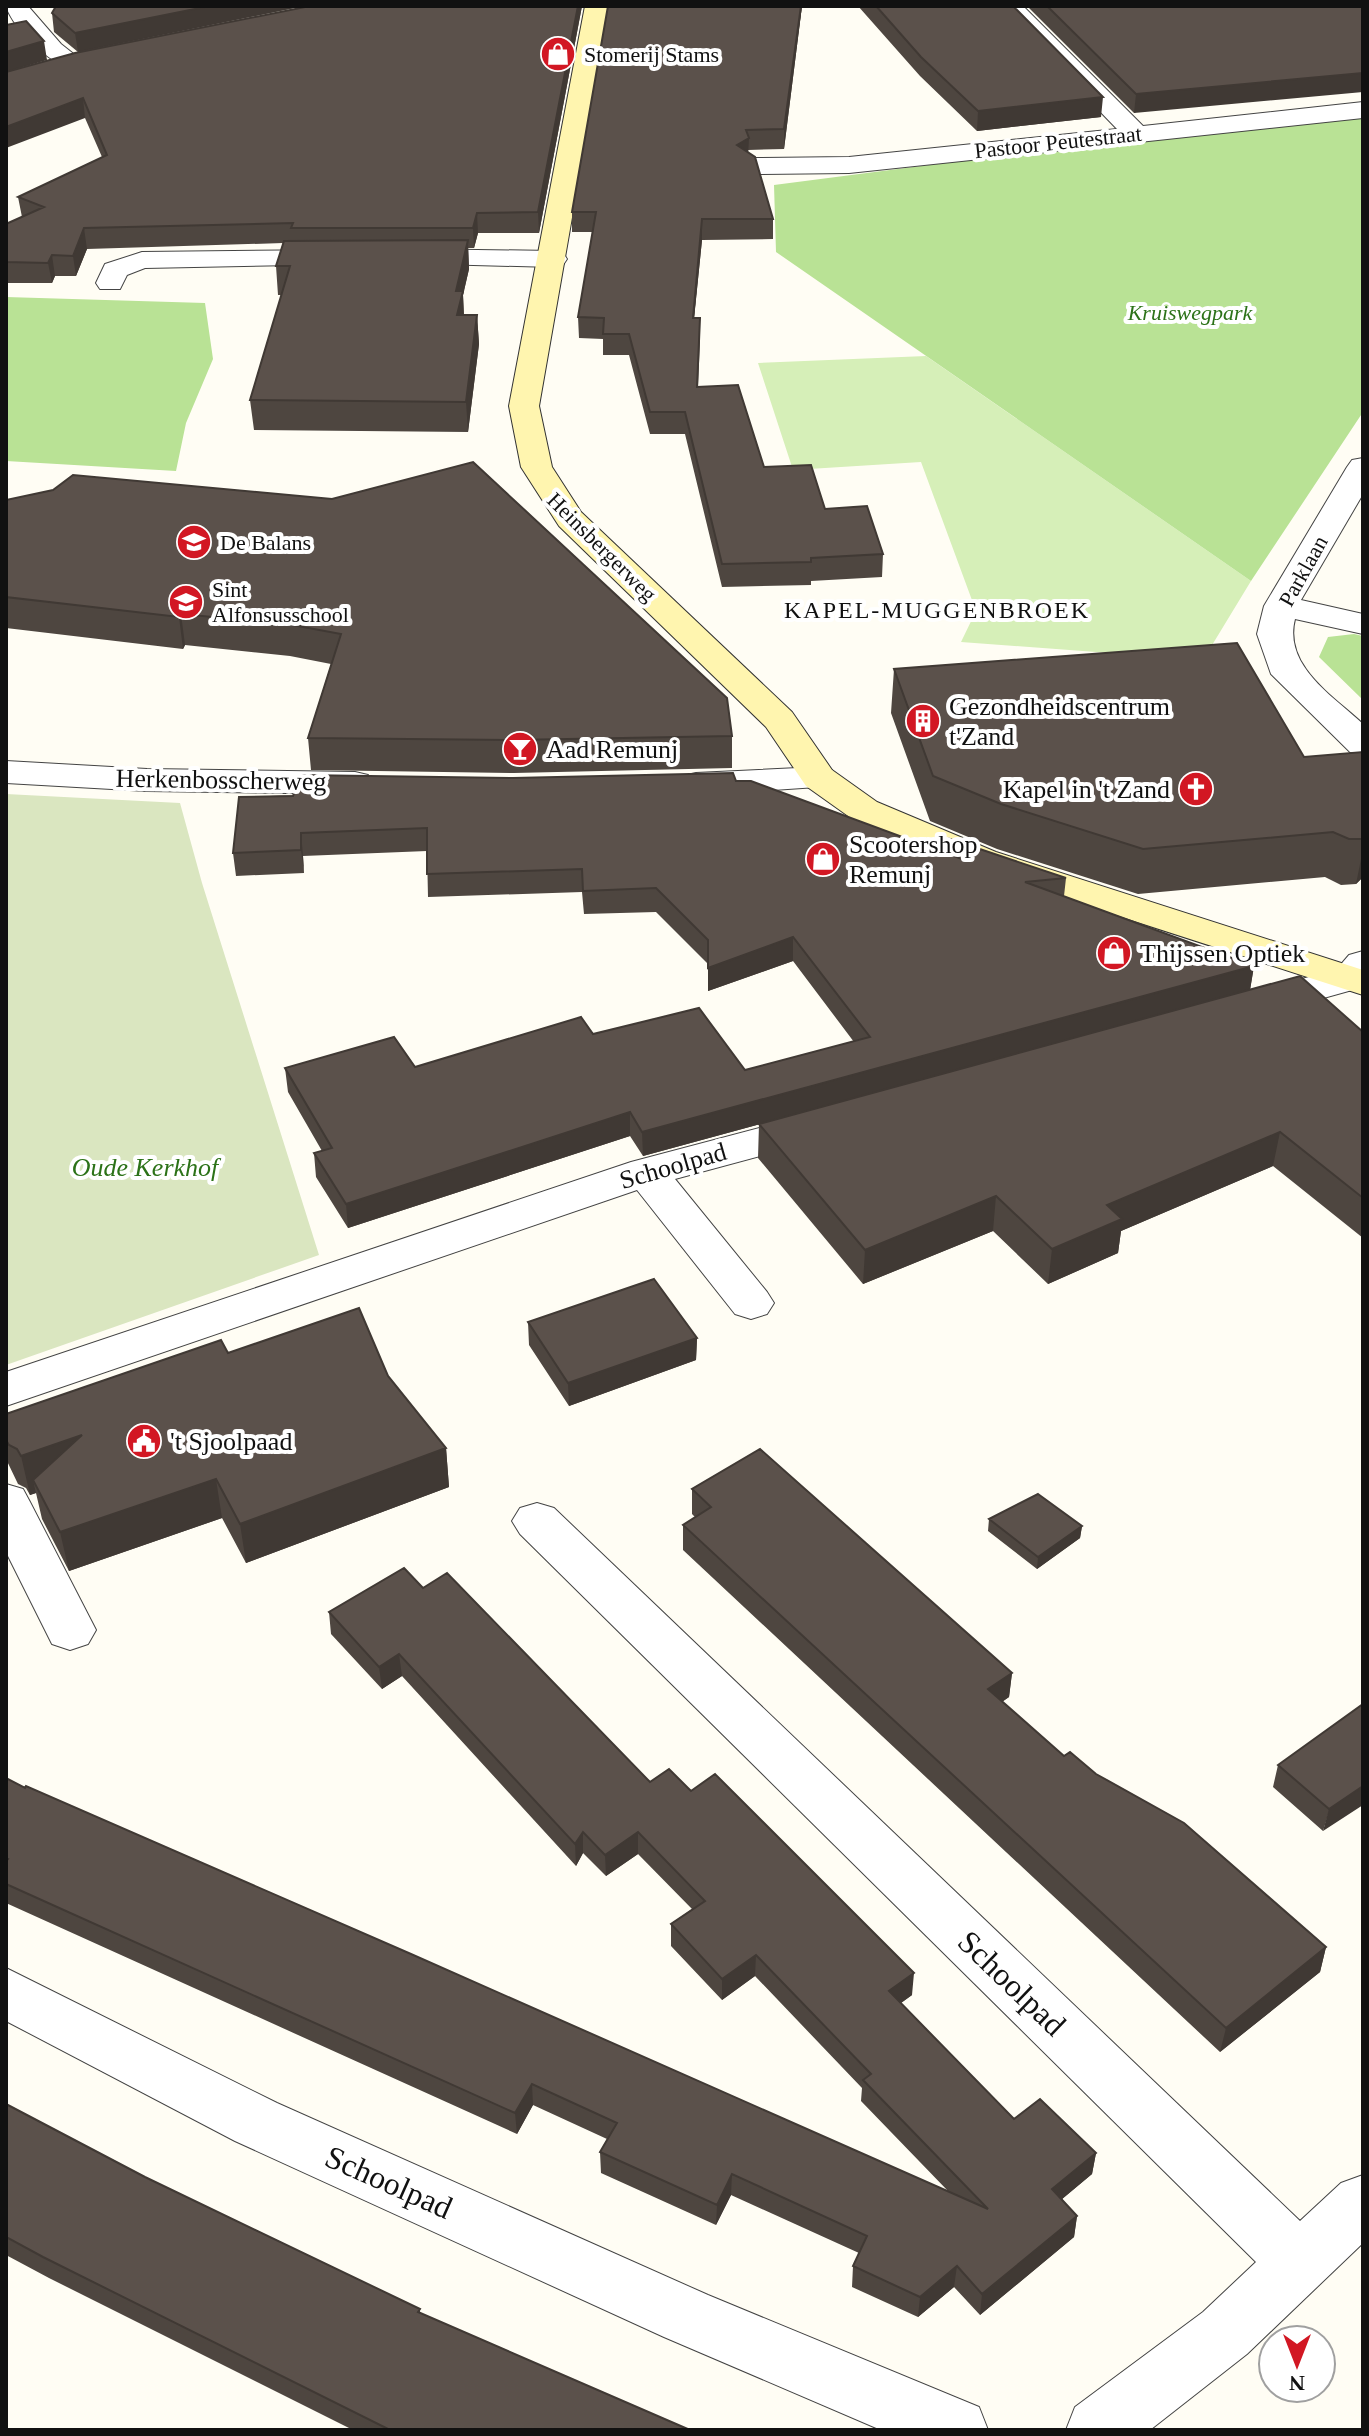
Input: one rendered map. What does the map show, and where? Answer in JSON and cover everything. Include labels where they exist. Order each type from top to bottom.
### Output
[{"type":"street","points":[[15,6],[52,49],[73,63]]},
{"type":"street","name":"Heinsbergerweg","points":[[597,6],[524,406],[526,444],[540,482],[570,519],[779,720],[819,778],[864,810],[983,860],[1359,975]]},
{"type":"street","points":[[1010,6],[1137,134]]},
{"type":"street","points":[[44,71],[99,58]]},
{"type":"street","name":"Pastoor Peutestraat","points":[[753,166],[849,165],[1363,110]]},
{"type":"street","points":[[110,283],[115,270],[142,260],[357,258]]},
{"type":"street","points":[[388,258],[553,259]]},
{"type":"street","name":"Parklaan","points":[[1363,467],[1281,606],[1274,634],[1283,667],[1363,744]]},
{"type":"street","points":[[1281,606],[1363,624]]},
{"type":"street","name":"Herkenbosscherweg","points":[[6,772],[147,780],[383,784]]},
{"type":"street","points":[[667,784],[819,778]]},
{"type":"street","points":[[1221,1015],[1359,975]]},
{"type":"street","name":"Schoolpad","points":[[6,1389],[646,1172],[854,1117]]},
{"type":"street","points":[[646,1172],[751,1303]]},
{"type":"street","points":[[6,1502],[70,1630]]},
{"type":"street","name":"Schoolpad","points":[[537,1521],[1299,2262]]},
{"type":"street","name":"Schoolpad","points":[[6,1993],[256,2122],[686,2316],[956,2430]]},
{"type":"street","points":[[1098,2430],[1225,2333],[1363,2203]]},
{"type":"green space","name":"Kruiswegpark","points":[[1363,118],[1363,412],[1251,581],[776,252],[774,185],[1147,137]]},
{"type":"green space","points":[[6,297],[205,303],[213,359],[186,423],[176,471],[6,461]]},
{"type":"green space","points":[[926,356],[1251,581],[1203,660],[961,642],[976,611],[921,462],[793,470],[758,363]]},
{"type":"green space","points":[[1363,636],[1363,700],[1319,657],[1328,637]]},
{"type":"green space","name":"Oude Kerkhof","points":[[6,794],[180,803],[202,883],[319,1255],[6,1365]]},
{"type":"building","points":[[56,6],[210,6],[75,33],[52,13]]},
{"type":"building","points":[[310,6],[578,6],[538,212],[477,213],[473,228],[291,228],[293,223],[84,228],[73,256],[52,255],[48,263],[6,262],[6,224],[44,207],[18,197],[107,155],[83,98],[6,127],[6,72],[75,53]]},
{"type":"building","points":[[608,6],[801,6],[784,129],[746,130],[749,138],[737,145],[755,157],[773,219],[702,219],[693,318],[700,318],[697,387],[738,385],[764,467],[811,465],[825,509],[867,506],[883,554],[811,558],[811,562],[722,564],[685,412],[650,412],[629,334],[603,334],[604,318],[578,317],[596,212],[572,212]]},
{"type":"building","points":[[876,6],[1013,6],[1103,97],[978,111],[921,57]]},
{"type":"building","points":[[1047,6],[1363,6],[1363,73],[1136,94]]},
{"type":"building","points":[[26,21],[44,41],[6,52],[6,25]]},
{"type":"building","points":[[468,240],[456,291],[463,291],[457,315],[477,315],[466,402],[250,400],[290,266],[276,266],[284,241]]},
{"type":"building","points":[[473,462],[727,698],[732,736],[513,740],[308,738],[341,634],[287,624],[181,614],[179,617],[6,597],[6,500],[53,490],[73,475],[332,499]]},
{"type":"building","points":[[1237,643],[1304,757],[1363,752],[1363,839],[1349,839],[1333,832],[1143,849],[1001,804],[933,776],[894,669]]},
{"type":"building","points":[[733,773],[736,781],[751,781],[959,858],[950,839],[1066,878],[1025,882],[1254,966],[642,1132],[630,1112],[346,1204],[314,1153],[332,1148],[285,1068],[394,1037],[415,1067],[581,1017],[593,1034],[699,1008],[745,1070],[870,1037],[793,937],[708,968],[708,940],[656,888],[583,891],[582,869],[427,874],[427,828],[301,833],[301,850],[233,853],[239,797],[293,796],[300,775],[513,778]]},
{"type":"building","points":[[1300,976],[1363,1032],[1363,1198],[1280,1132],[1107,1205],[1122,1219],[1052,1249],[996,1196],[865,1250],[759,1124]]},
{"type":"building","points":[[654,1279],[697,1338],[568,1383],[528,1322]]},
{"type":"building","points":[[359,1308],[388,1376],[446,1448],[240,1524],[216,1479],[60,1532],[33,1480],[82,1435],[21,1456],[6,1440],[6,1414],[221,1340],[228,1353]]},
{"type":"building","points":[[760,1449],[1012,1673],[988,1689],[1064,1756],[1070,1752],[1096,1774],[1184,1823],[1326,1947],[1226,2028],[683,1525],[711,1507],[692,1489]]},
{"type":"building","points":[[1038,1494],[1082,1526],[1038,1557],[989,1519]]},
{"type":"building","points":[[404,1568],[423,1588],[447,1573],[650,1782],[669,1769],[691,1791],[715,1774],[914,1973],[889,1991],[1014,2119],[1040,2099],[1096,2153],[1052,2189],[1077,2216],[982,2294],[957,2266],[920,2297],[853,2266],[867,2236],[732,2174],[717,2205],[600,2152],[617,2123],[532,2084],[515,2113],[6,1884],[6,1778],[988,2209],[863,2080],[871,2074],[756,1955],[722,1979],[671,1924],[705,1901],[638,1832],[605,1855],[583,1832],[575,1844],[399,1654],[379,1667],[329,1612]]},
{"type":"building","points":[[1363,1704],[1363,1786],[1329,1809],[1278,1765]]},
{"type":"building","points":[[6,2104],[145,2177],[420,2309],[418,2312],[690,2430],[390,2430],[6,2237]]},
{"type":"place","name":"Stomerij Stams","points":[[558,54]]},
{"type":"place","name":"De Balans","points":[[194,542]]},
{"type":"place","name":"Sint Alfonsusschool","points":[[186,602]]},
{"type":"place","name":"Gezondheidscentrum t'Zand","points":[[923,721]]},
{"type":"place","name":"Aad Remunj","points":[[520,749]]},
{"type":"place","name":"Kapel in 't Zand","points":[[1196,789]]},
{"type":"place","name":"Scootershop Remunj","points":[[823,859]]},
{"type":"place","name":"Thijssen Optiek","points":[[1114,953]]},
{"type":"place","name":"'t Sjoolpaad","points":[[144,1441]]},
{"type":"district","name":"KAPEL-MUGGENBROEK","points":[[937,610]]}]
